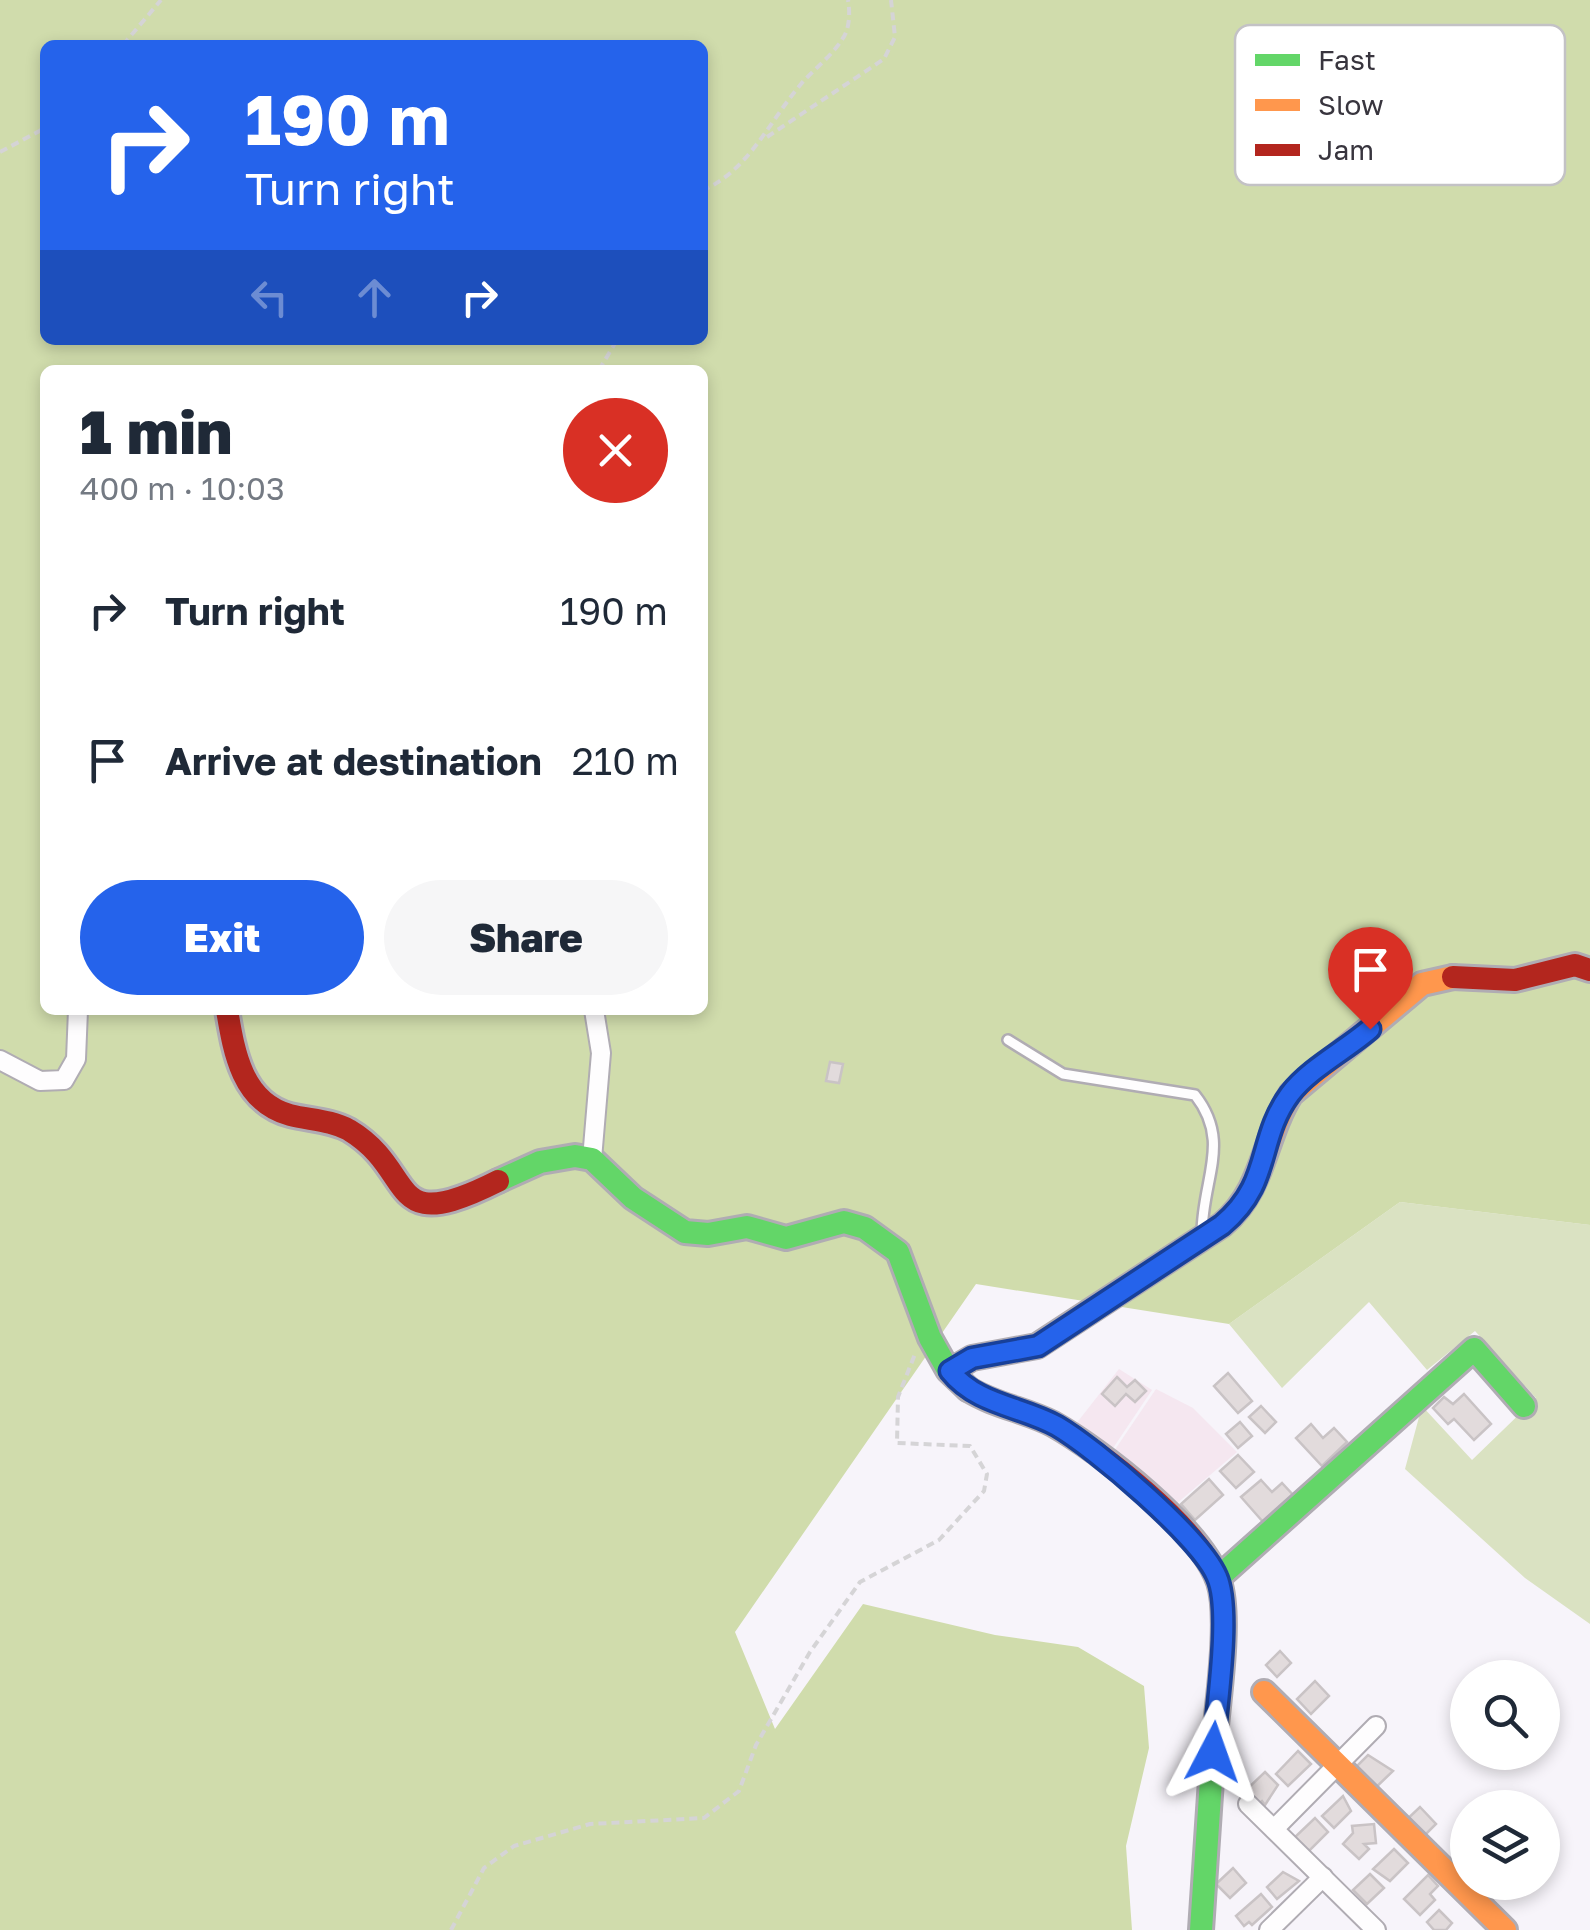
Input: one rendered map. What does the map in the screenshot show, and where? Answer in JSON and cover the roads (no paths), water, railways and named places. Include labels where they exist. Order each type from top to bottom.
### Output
[{"type":"street","points":[[950,1371],[972,1358],[1038,1346],[1240,1209],[1251,1195],[1279,1113],[1291,1094],[1410,991],[1435,979],[1494,982],[1515,980],[1554,967],[1590,970]]},
{"type":"street","points":[[0,1060],[40,1081],[64,1080],[76,1059],[78,1015]]},
{"type":"street","points":[[228,1015],[233,1047],[254,1092],[281,1115],[350,1130],[399,1189],[418,1201],[440,1205],[455,1201],[558,1157],[592,1159],[632,1198],[685,1232],[708,1234],[746,1227],[786,1238],[844,1222],[865,1228],[898,1252],[929,1334],[950,1371],[973,1393],[1033,1414],[1092,1450],[1150,1499],[1218,1578],[1223,1609],[1201,1930]]},
{"type":"street","points":[[592,1159],[601,1053],[595,1015]]},
{"type":"street","points":[[1218,1578],[1474,1348],[1524,1406]]},
{"type":"street","points":[[1264,1692],[1504,1930]]},
{"type":"street","points":[[1274,1829],[1376,1726]]},
{"type":"street","points":[[1248,1804],[1376,1930]]},
{"type":"street","points":[[1269,1930],[1322,1877]]},
{"type":"lane","points":[[1008,1040],[1063,1074],[1195,1094],[1213,1118],[1214,1158],[1202,1199],[1202,1236]]}]
